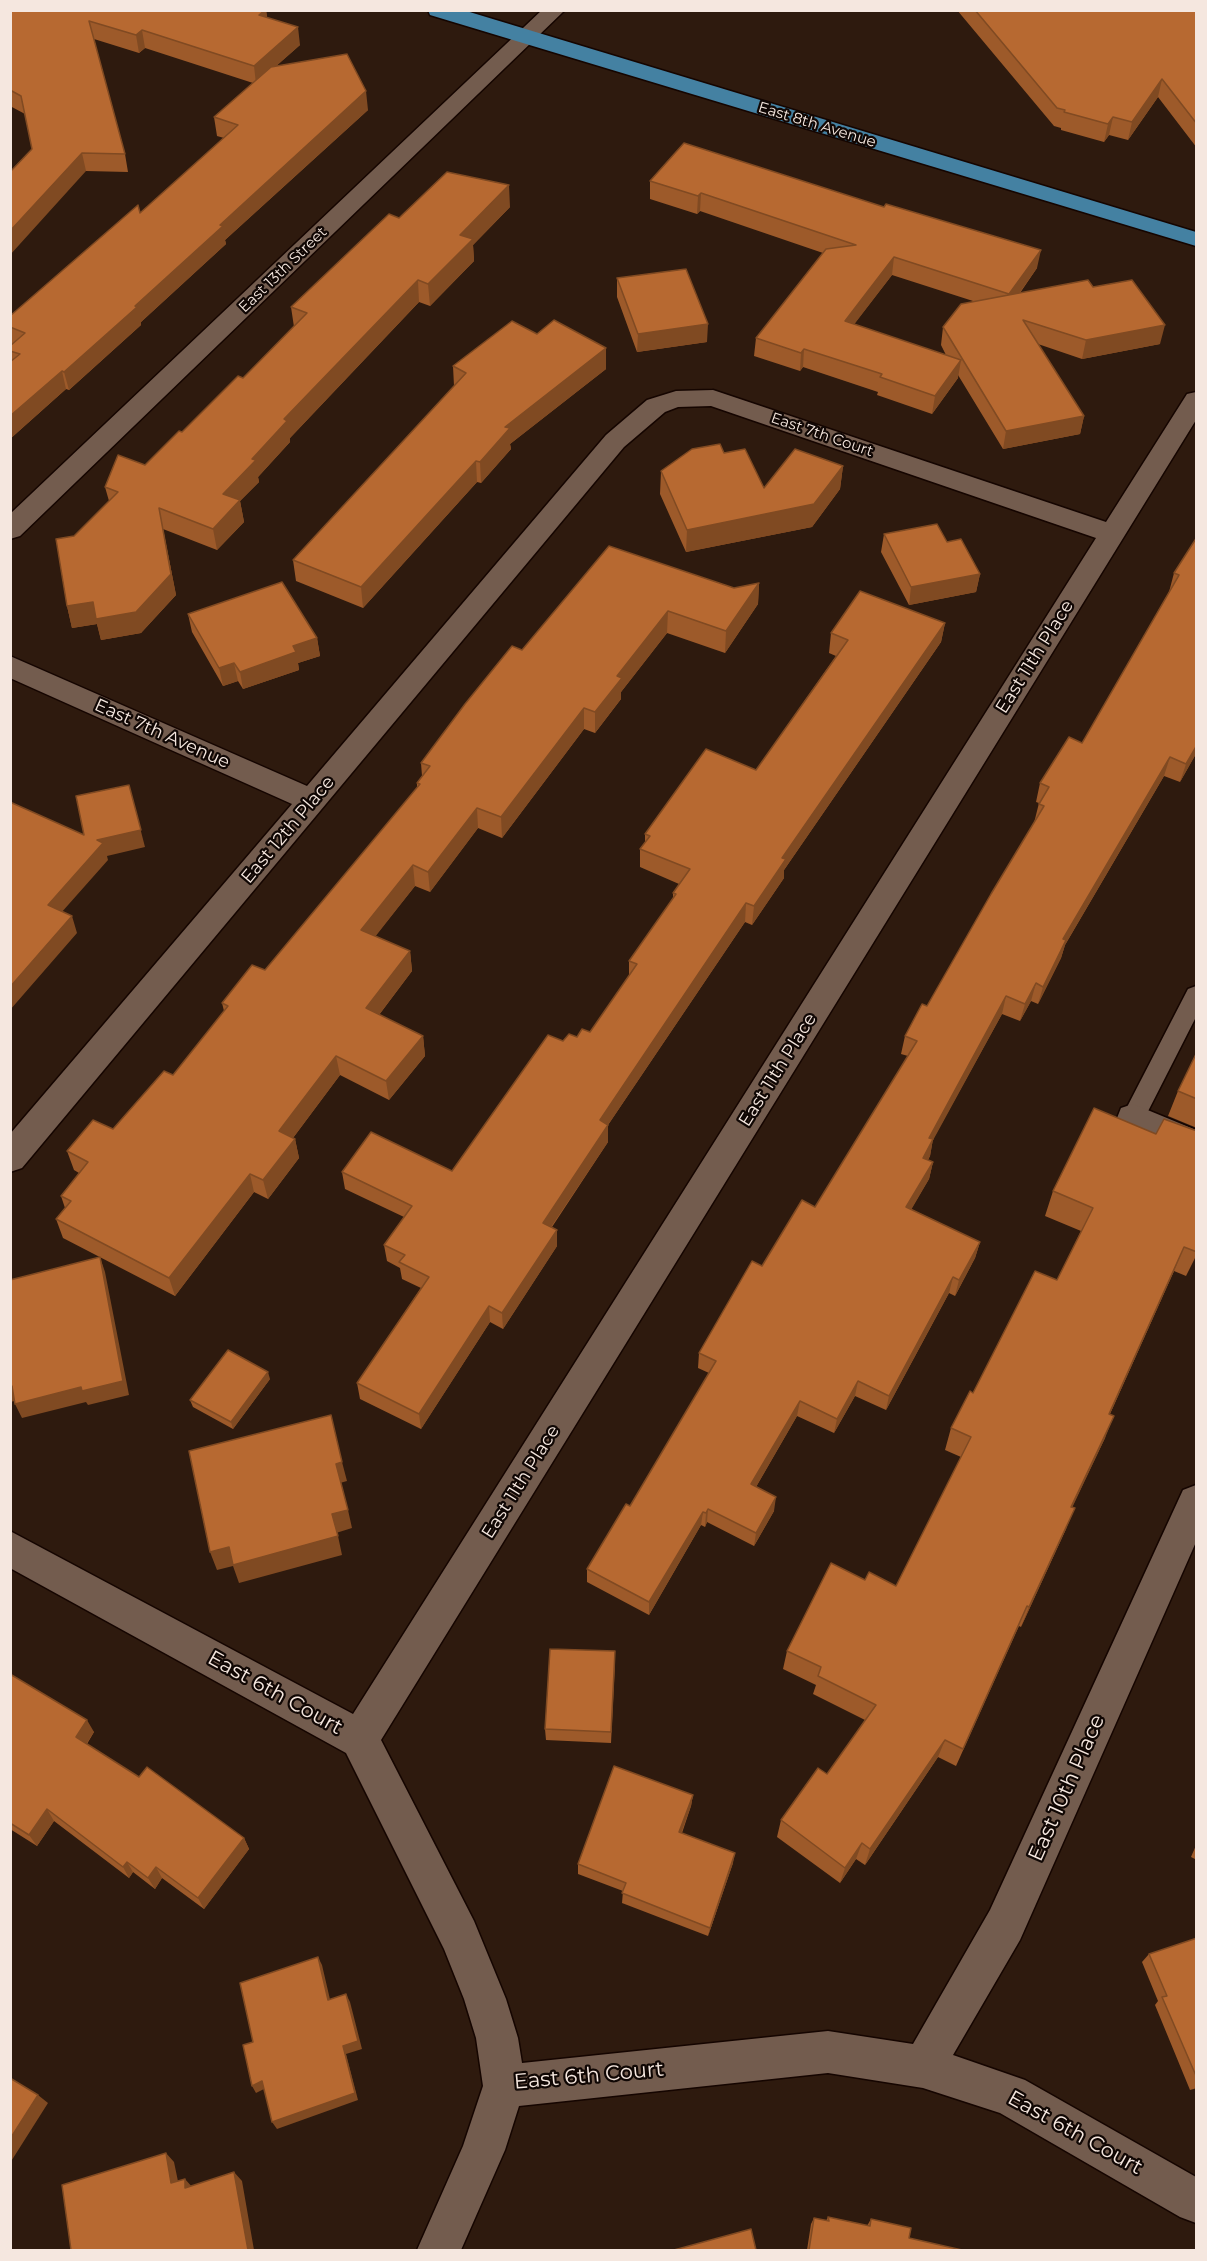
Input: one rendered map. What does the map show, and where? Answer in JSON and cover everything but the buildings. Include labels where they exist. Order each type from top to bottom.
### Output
[{"type":"main road","name":"East 8th Avenue","points":[[438,10],[1197,239]]},
{"type":"street","name":"East 13th Street","points":[[10,530],[555,10]]},
{"type":"street","name":"East 7th Court","points":[[564,501],[615,441],[656,406],[676,399],[713,398],[1112,534]]},
{"type":"street","name":"East 11th Place","points":[[360,1740],[1197,400]]},
{"type":"street","name":"East 12th Place","points":[[10,1158],[564,501]]},
{"type":"street","name":"East 7th Avenue","points":[[10,666],[313,801]]},
{"type":"street","points":[[1133,1118],[1197,1144]]},
{"type":"street","name":"East 10th Place","points":[[923,2067],[1005,1925],[1197,1502]]},
{"type":"street","name":"East 6th Court","points":[[10,1548],[360,1740],[459,1936],[481,1988],[497,2038],[504,2086],[828,2052],[923,2067],[1010,2095],[1197,2201]]},
{"type":"street","points":[[439,2250],[483,2150],[504,2086]]},
{"type":"lane","points":[[1133,1118],[1197,994]]}]
